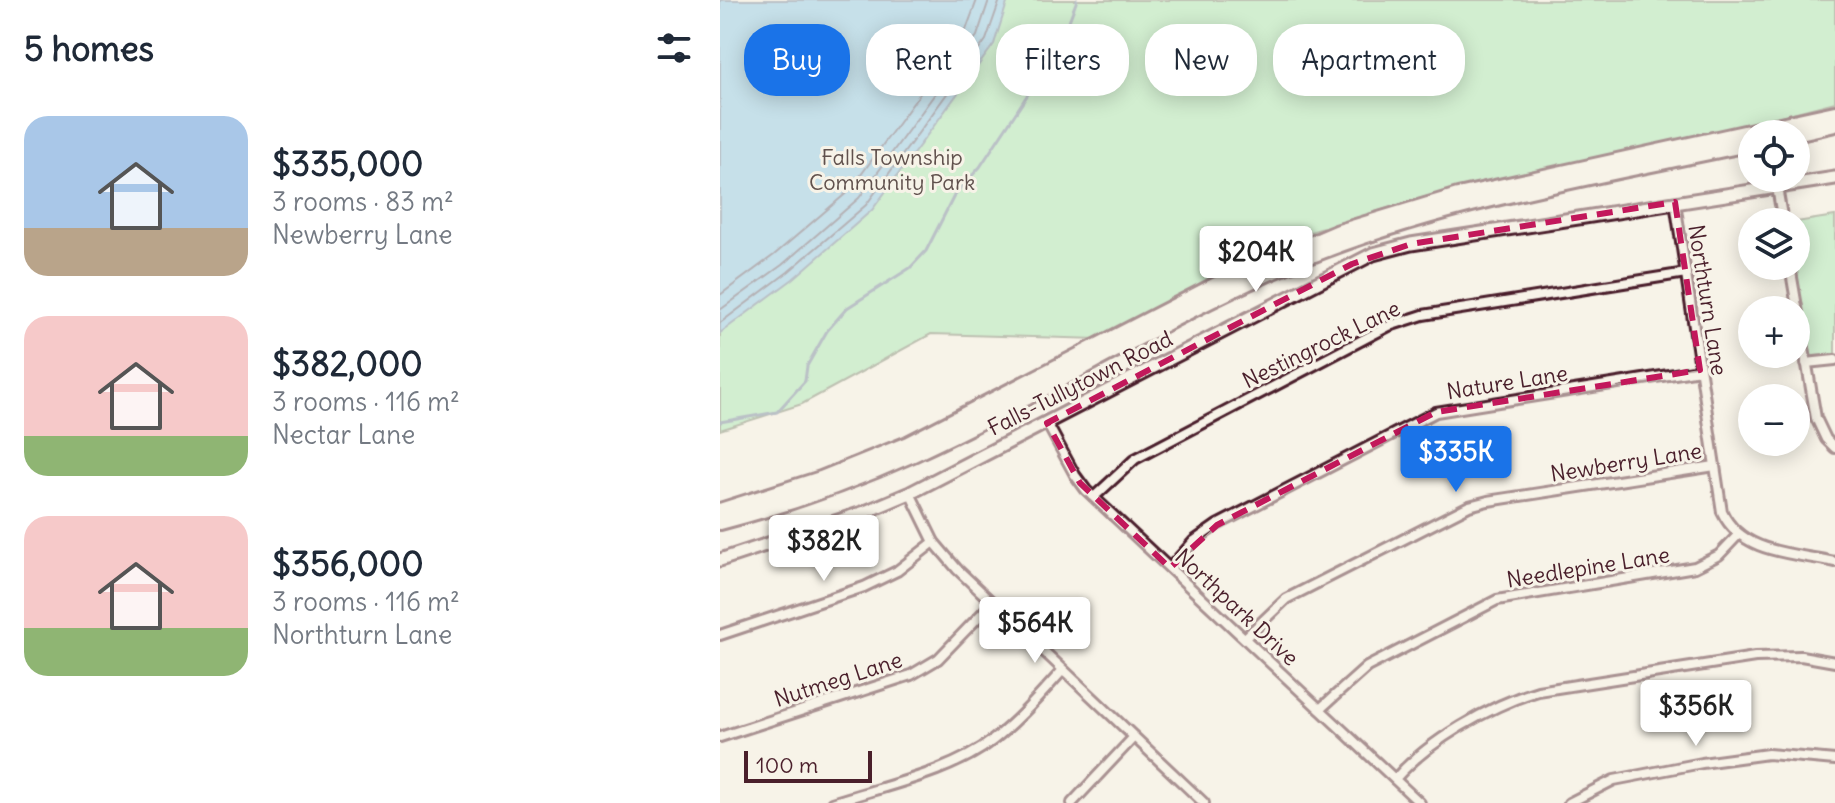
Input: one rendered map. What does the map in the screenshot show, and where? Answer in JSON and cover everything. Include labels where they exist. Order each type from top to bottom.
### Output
[{"type":"highway","points":[[720,511],[821,479],[908,444],[1224,281],[1339,232],[1473,192],[1835,112]]},
{"type":"highway","points":[[1810,130],[1835,124]]},
{"type":"highway","points":[[720,524],[855,478],[927,448],[1229,292],[1343,243],[1460,207],[1738,146]]},
{"type":"street","name":"Falls-Tullytown Road","points":[[1810,182],[1835,178]]},
{"type":"street","name":"Falls-Tullytown Road","points":[[720,560],[865,512],[910,493],[1373,254],[1411,244],[1743,192]]},
{"type":"street","name":"Northturn Lane","points":[[1675,202],[1722,512],[1738,535]]},
{"type":"street","name":"Nestingrock Lane","points":[[1094,497],[1135,459],[1389,326],[1423,315],[1686,273]]},
{"type":"street","points":[[1810,363],[1835,360]]},
{"type":"street","points":[[1807,368],[1816,418],[1826,439],[1835,448]]},
{"type":"street","name":"Nature Lane","points":[[1170,568],[1194,541],[1217,525],[1436,412],[1700,370]]},
{"type":"street","name":"Northpark Drive","points":[[1047,423],[1075,475],[1094,497],[1420,803]]},
{"type":"street","name":"Newberry Lane","points":[[1245,638],[1286,599],[1469,506],[1715,466]]},
{"type":"street","points":[[910,493],[934,542],[957,569],[1204,803]]},
{"type":"street","points":[[1738,535],[1755,545],[1835,562]]},
{"type":"street","name":"Needlepine Lane","points":[[1320,709],[1367,667],[1481,607],[1514,595],[1695,567],[1719,555],[1738,535]]},
{"type":"street","points":[[720,635],[872,584],[897,571],[934,542]]},
{"type":"street","name":"Nutmeg Lane","points":[[720,737],[911,675],[938,659],[992,603]]},
{"type":"street","points":[[1395,779],[1417,755],[1443,736],[1538,691],[1755,657],[1801,656],[1835,662]]},
{"type":"street","points":[[832,803],[943,767],[976,752],[1011,725],[1063,670]]},
{"type":"street","points":[[1072,803],[1134,737]]},
{"type":"street","points":[[1569,803],[1614,780],[1689,765],[1768,754],[1835,760]]},
{"type":"highlighted area","points":[[1675,202],[1700,370],[1436,412],[1217,525],[1170,568],[1080,483],[1047,423],[1352,264],[1411,244]]},
{"type":"green space","name":"Falls Township Community Park","points":[[720,0],[1835,0],[1835,102],[1765,120],[1738,120],[1738,127],[1722,131],[1421,198],[1307,233],[1099,339],[931,334],[802,404],[720,430]]},
{"type":"green space","points":[[1835,216],[1835,354],[1812,356],[1810,353],[1810,296],[1801,296],[1798,280],[1810,280],[1810,220]]},
{"type":"water","points":[[720,0],[1008,0],[1000,24],[996,24],[994,44],[980,63],[980,24],[866,24],[866,96],[956,96],[872,210],[793,279],[720,333]]},
{"type":"waterway","points":[[720,422],[777,412],[805,381],[807,366],[827,331],[847,308],[910,268],[926,251],[955,194],[980,167],[1059,47],[1077,0]]}]
